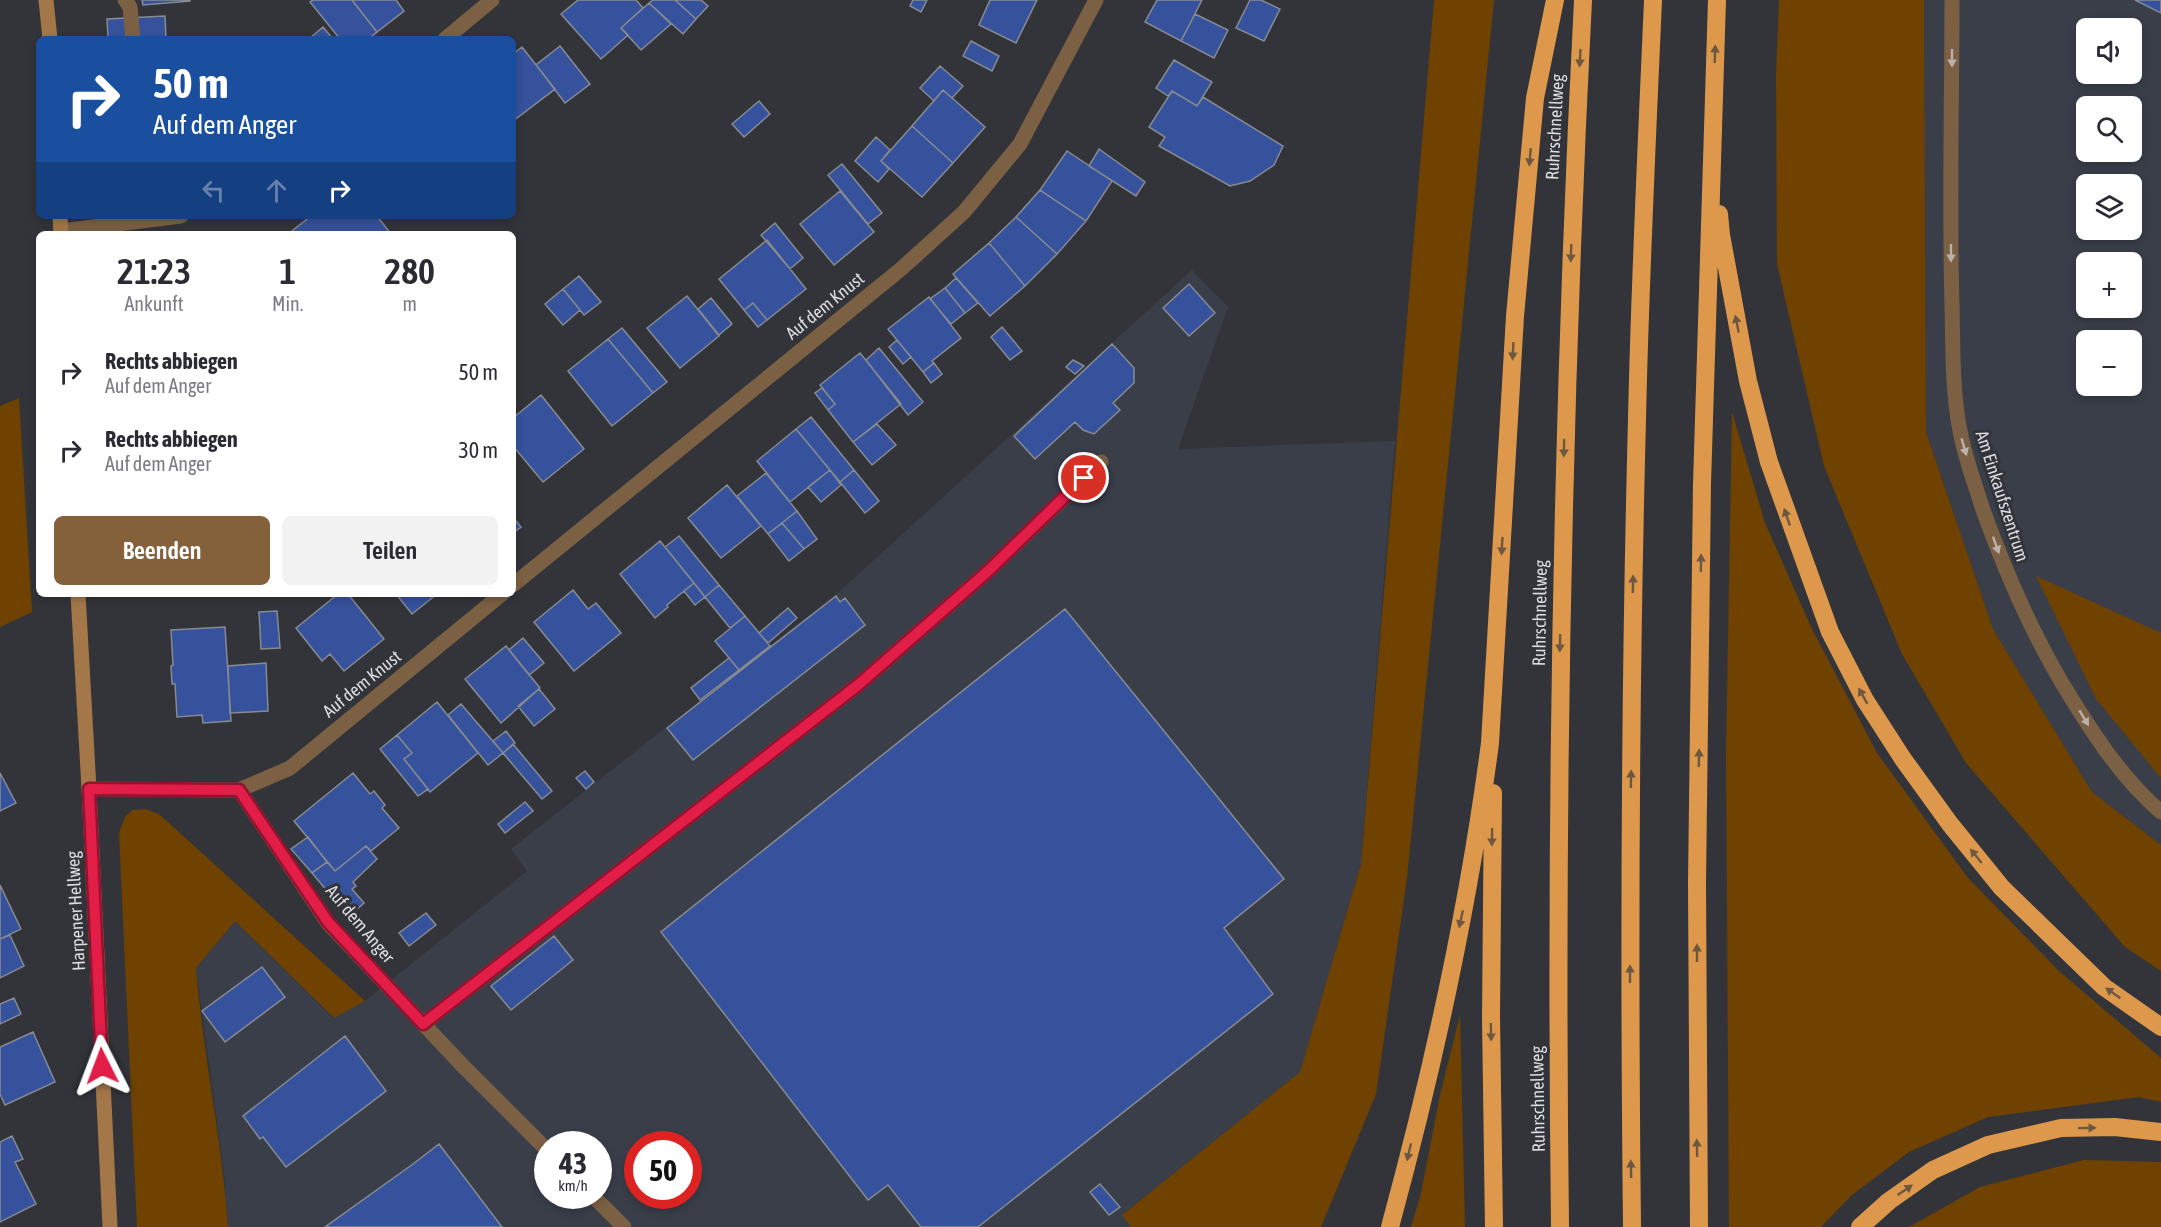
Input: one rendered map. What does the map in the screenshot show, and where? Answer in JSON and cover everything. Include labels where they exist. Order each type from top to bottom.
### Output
[{"type":"highway","points":[[1390,1227],[1443,1008],[1467,889],[1488,755],[1495,674],[1515,316],[1535,98],[1556,0]]},
{"type":"highway","name":"Ruhrschnellweg","points":[[1560,1227],[1559,677],[1571,231],[1583,0]]},
{"type":"highway","points":[[1632,1227],[1630,862],[1632,617],[1637,416],[1653,0]]},
{"type":"highway","points":[[1699,1227],[1697,884],[1701,590],[1712,109],[1717,0]]},
{"type":"highway","points":[[1712,109],[1721,235],[1748,381],[1769,462],[1830,632],[1865,700],[1902,759],[1950,824],[2002,888],[2104,987],[2161,1027]]},
{"type":"highway","points":[[1494,1227],[1491,1006],[1495,674]]},
{"type":"highway","points":[[1860,1227],[1888,1201],[1933,1170],[1988,1145],[2061,1128],[2115,1127],[2161,1132]]},
{"type":"main road","points":[[46,0],[50,36]]},
{"type":"main road","name":"Harpener Hellweg","points":[[78,597],[110,1227]]},
{"type":"street","points":[[125,0],[130,7],[133,36]]},
{"type":"street","points":[[449,36],[492,0]]},
{"type":"street","name":"Auf dem Knust","points":[[516,583],[901,269],[964,212],[1020,144],[1096,0]]},
{"type":"street","name":"Am Einkaufszentrum","points":[[1952,0],[1950,268],[1954,372],[1960,432],[1997,550],[2018,601],[2041,647],[2094,736],[2147,801],[2161,812]]},
{"type":"street","points":[[61,227],[149,219]]},
{"type":"street","points":[[423,1024],[858,685],[987,572],[1101,462]]},
{"type":"street","name":"Auf dem Knust","points":[[239,790],[290,768],[498,597]]},
{"type":"street","points":[[89,789],[239,790]]},
{"type":"street","name":"Auf dem Anger","points":[[239,790],[328,922],[423,1024],[534,1136]]},
{"type":"street","points":[[606,1209],[624,1227]]},
{"type":"shaded area","points":[[1434,0],[1494,0],[1407,878],[1376,1094],[1321,1227],[1131,1227],[1122,1215],[1300,1072],[1361,864]]},
{"type":"shaded area","points":[[1779,0],[1924,0],[1926,432],[1993,629],[2092,792],[2161,845],[2161,971],[2125,947],[1966,763],[1902,654],[1824,466],[1777,264],[1776,73]]},
{"type":"shaded area","points":[[1924,0],[2161,0],[2161,845],[2092,792],[1993,629],[1926,432]]},
{"type":"shaded area","points":[[1192,270],[1228,307],[1178,449],[1395,441],[1361,864],[1300,1072],[1123,1214],[1131,1227],[228,1227],[224,1173],[196,968],[235,921],[333,1018],[365,1001],[527,871],[511,849],[841,590]]},
{"type":"shaded area","points":[[19,398],[32,612],[0,627],[0,406]]},
{"type":"shaded area","points":[[1732,412],[1765,523],[1812,629],[1877,753],[1968,878],[2059,971],[2161,1058],[2161,1102],[2139,1097],[1988,1117],[1909,1152],[1852,1195],[1821,1227],[1729,1227],[1726,754]]},
{"type":"shaded area","points":[[2036,576],[2161,633],[2161,778],[2096,699]]},
{"type":"shaded area","points":[[145,809],[159,814],[365,1001],[334,1018],[235,921],[196,968],[228,1227],[137,1227],[119,833],[125,817],[132,810]]},
{"type":"shaded area","points":[[1460,1015],[1465,1227],[1411,1227],[1421,1193],[1440,1095]]},
{"type":"shaded area","points":[[2084,1160],[2161,1162],[2161,1227],[1909,1227],[1980,1187]]},
{"type":"building","points":[[142,0],[190,0],[190,1],[143,5]]},
{"type":"building","points":[[313,0],[352,0],[377,32],[372,36],[338,36],[310,2]]},
{"type":"building","points":[[352,0],[396,0],[404,11],[377,32]]},
{"type":"building","points":[[578,0],[636,0],[643,8],[621,28],[628,35],[601,59],[561,14]]},
{"type":"building","points":[[653,0],[675,0],[696,19],[683,34],[649,3]]},
{"type":"building","points":[[675,0],[701,0],[708,6],[696,19]]},
{"type":"building","points":[[913,0],[927,0],[921,12],[910,6]]},
{"type":"building","points":[[990,0],[1037,0],[1016,43],[979,25]]},
{"type":"building","points":[[1157,0],[1202,0],[1181,41],[1145,22]]},
{"type":"building","points":[[1250,0],[1261,0],[1280,9],[1264,41],[1236,28]]},
{"type":"building","points":[[2135,0],[2161,0],[2161,13]]},
{"type":"building","points":[[649,3],[671,24],[641,50],[621,28]]},
{"type":"building","points":[[1195,14],[1228,30],[1214,58],[1181,41]]},
{"type":"building","points":[[165,16],[166,36],[108,36],[107,19]]},
{"type":"building","points":[[323,27],[330,36],[312,36]]},
{"type":"building","points":[[971,41],[999,56],[992,71],[963,56]]},
{"type":"building","points":[[560,46],[590,84],[565,103],[536,65]]},
{"type":"building","points":[[522,47],[555,89],[516,119],[516,52]]},
{"type":"building","points":[[1174,60],[1212,82],[1197,106],[1172,91],[1168,96],[1156,88]]},
{"type":"building","points":[[940,66],[963,86],[952,98],[943,90],[934,101],[920,88]]},
{"type":"building","points":[[943,90],[985,127],[953,163],[912,126]]},
{"type":"building","points":[[1172,91],[1197,106],[1203,97],[1283,146],[1274,165],[1250,181],[1230,186],[1159,146],[1165,137],[1149,127]]},
{"type":"building","points":[[759,101],[770,114],[744,137],[732,124]]},
{"type":"building","points":[[912,126],[953,163],[922,197],[881,161]]},
{"type":"building","points":[[876,137],[890,150],[881,161],[889,169],[878,182],[855,161]]},
{"type":"building","points":[[1099,149],[1145,182],[1136,196],[1089,166]]},
{"type":"building","points":[[1067,151],[1112,181],[1086,221],[1040,190]]},
{"type":"building","points":[[842,164],[882,213],[868,224],[828,175]]},
{"type":"building","points":[[1040,190],[1086,221],[1057,254],[1016,217]]},
{"type":"building","points":[[840,191],[874,232],[834,265],[800,224]]},
{"type":"building","points":[[1016,217],[1057,254],[1025,286],[989,243]]},
{"type":"building","points":[[307,219],[379,219],[389,231],[292,231]]},
{"type":"building","points":[[775,223],[803,258],[790,269],[761,235]]},
{"type":"building","points":[[767,240],[806,289],[767,320],[753,303],[744,310],[719,279]]},
{"type":"building","points":[[989,243],[1025,286],[990,316],[953,274]]},
{"type":"building","points":[[579,276],[601,302],[584,315],[563,289]]},
{"type":"building","points":[[956,278],[978,303],[965,313],[945,288]]},
{"type":"building","points":[[1189,284],[1215,313],[1189,336],[1163,308]]},
{"type":"building","points":[[945,288],[965,313],[951,324],[930,299]]},
{"type":"building","points":[[563,289],[580,310],[563,325],[545,304]]},
{"type":"building","points":[[687,296],[719,336],[680,368],[647,328]]},
{"type":"building","points":[[929,297],[961,338],[932,361],[934,363],[923,372],[888,329]]},
{"type":"building","points":[[711,298],[732,324],[719,335],[698,309]]},
{"type":"building","points":[[753,303],[767,320],[758,327],[744,310]]},
{"type":"building","points":[[1002,327],[1022,351],[1010,360],[991,337]]},
{"type":"building","points":[[622,328],[667,382],[653,393],[608,339]]},
{"type":"building","points":[[608,339],[653,393],[612,426],[568,371]]},
{"type":"building","points":[[897,340],[911,357],[903,364],[889,347]]},
{"type":"building","points":[[1112,344],[1134,368],[1134,383],[1113,403],[1120,410],[1094,434],[1083,430],[1075,422],[1035,459],[1014,436]]},
{"type":"building","points":[[879,348],[923,402],[908,415],[866,360]]},
{"type":"building","points":[[860,353],[901,404],[853,442],[828,410],[835,404],[820,385]]},
{"type":"building","points":[[1073,360],[1084,366],[1075,374],[1066,367]]},
{"type":"building","points":[[934,363],[942,374],[931,383],[923,372]]},
{"type":"building","points":[[822,388],[835,404],[828,410],[815,393]]},
{"type":"building","points":[[541,395],[584,449],[543,482],[516,450],[516,416]]},
{"type":"building","points":[[811,417],[854,470],[840,482],[796,429]]},
{"type":"building","points":[[877,424],[896,445],[872,465],[853,442]]},
{"type":"building","points":[[796,429],[830,470],[790,502],[757,461]]},
{"type":"building","points":[[830,470],[841,485],[821,502],[808,487]]},
{"type":"building","points":[[854,470],[879,501],[865,513],[840,482]]},
{"type":"building","points":[[766,473],[797,511],[768,534],[737,496]]},
{"type":"building","points":[[727,485],[761,526],[721,558],[688,518]]},
{"type":"building","points":[[797,511],[817,539],[804,549],[782,523]]},
{"type":"building","points":[[516,521],[521,527],[516,531]]},
{"type":"building","points":[[782,523],[804,549],[789,561],[768,534]]},
{"type":"building","points":[[679,536],[719,585],[705,597],[665,547]]},
{"type":"building","points":[[660,541],[694,583],[655,618],[620,574]]},
{"type":"building","points":[[694,583],[705,597],[695,605],[684,591]]},
{"type":"building","points":[[719,585],[745,616],[730,628],[705,597]]},
{"type":"building","points":[[573,590],[588,609],[596,603],[621,633],[574,671],[534,622]]},
{"type":"building","points":[[836,596],[840,602],[845,598],[865,625],[693,760],[667,728]]},
{"type":"building","points":[[334,597],[350,597],[384,639],[344,671],[330,654],[322,661],[296,628]]},
{"type":"building","points":[[398,597],[433,597],[412,614]]},
{"type":"building","points":[[788,608],[797,618],[768,643],[759,633]]},
{"type":"building","points":[[1065,609],[1284,879],[1224,928],[1273,994],[978,1227],[921,1227],[888,1185],[868,1200],[661,932]]},
{"type":"building","points":[[277,611],[280,648],[261,649],[259,612]]},
{"type":"building","points":[[745,616],[770,646],[739,670],[715,641]]},
{"type":"building","points":[[225,627],[231,721],[203,723],[202,715],[177,717],[175,684],[172,684],[171,630]]},
{"type":"building","points":[[523,638],[544,663],[529,675],[509,650]]},
{"type":"building","points":[[506,646],[540,688],[501,723],[465,679]]},
{"type":"building","points":[[729,658],[739,670],[700,700],[691,688]]},
{"type":"building","points":[[266,663],[268,711],[230,713],[228,666]]},
{"type":"building","points":[[539,689],[555,709],[534,726],[518,706]]},
{"type":"building","points":[[437,702],[478,753],[430,792],[404,759],[412,753],[397,735]]},
{"type":"building","points":[[461,704],[503,753],[488,765],[448,715]]},
{"type":"building","points":[[506,731],[515,743],[503,753],[493,741]]},
{"type":"building","points":[[397,735],[412,753],[404,759],[428,789],[418,796],[380,749]]},
{"type":"building","points":[[513,744],[552,791],[542,799],[503,753]]},
{"type":"building","points":[[585,771],[594,782],[586,789],[576,778]]},
{"type":"building","points":[[0,773],[16,803],[0,811]]},
{"type":"building","points":[[353,773],[370,794],[374,791],[385,805],[382,808],[399,828],[371,851],[366,846],[335,871],[294,821]]},
{"type":"building","points":[[525,802],[533,811],[505,833],[498,824]]},
{"type":"building","points":[[308,837],[327,862],[312,873],[291,849]]},
{"type":"building","points":[[366,846],[377,859],[353,882],[356,886],[352,889],[364,903],[352,914],[327,891],[312,873],[327,862],[335,871]]},
{"type":"building","points":[[0,885],[21,929],[0,939]]},
{"type":"building","points":[[426,913],[436,925],[409,946],[399,933]]},
{"type":"building","points":[[10,935],[24,966],[0,978],[0,939]]},
{"type":"building","points":[[554,936],[573,960],[511,1010],[491,986]]},
{"type":"building","points":[[262,967],[285,997],[225,1042],[202,1011]]},
{"type":"building","points":[[14,998],[21,1014],[0,1024],[0,1004]]},
{"type":"building","points":[[33,1032],[55,1082],[5,1105],[0,1094],[0,1047]]},
{"type":"building","points":[[345,1036],[386,1091],[286,1167],[263,1137],[260,1139],[243,1116]]},
{"type":"building","points":[[12,1136],[23,1159],[15,1162],[36,1204],[0,1222],[0,1142]]},
{"type":"building","points":[[439,1144],[502,1227],[325,1227],[413,1164]]},
{"type":"building","points":[[1100,1184],[1120,1207],[1109,1215],[1090,1192]]},
{"type":"route","points":[[102,1066],[89,789],[239,790],[328,922],[423,1024],[858,685],[987,572],[1084,478]]}]
